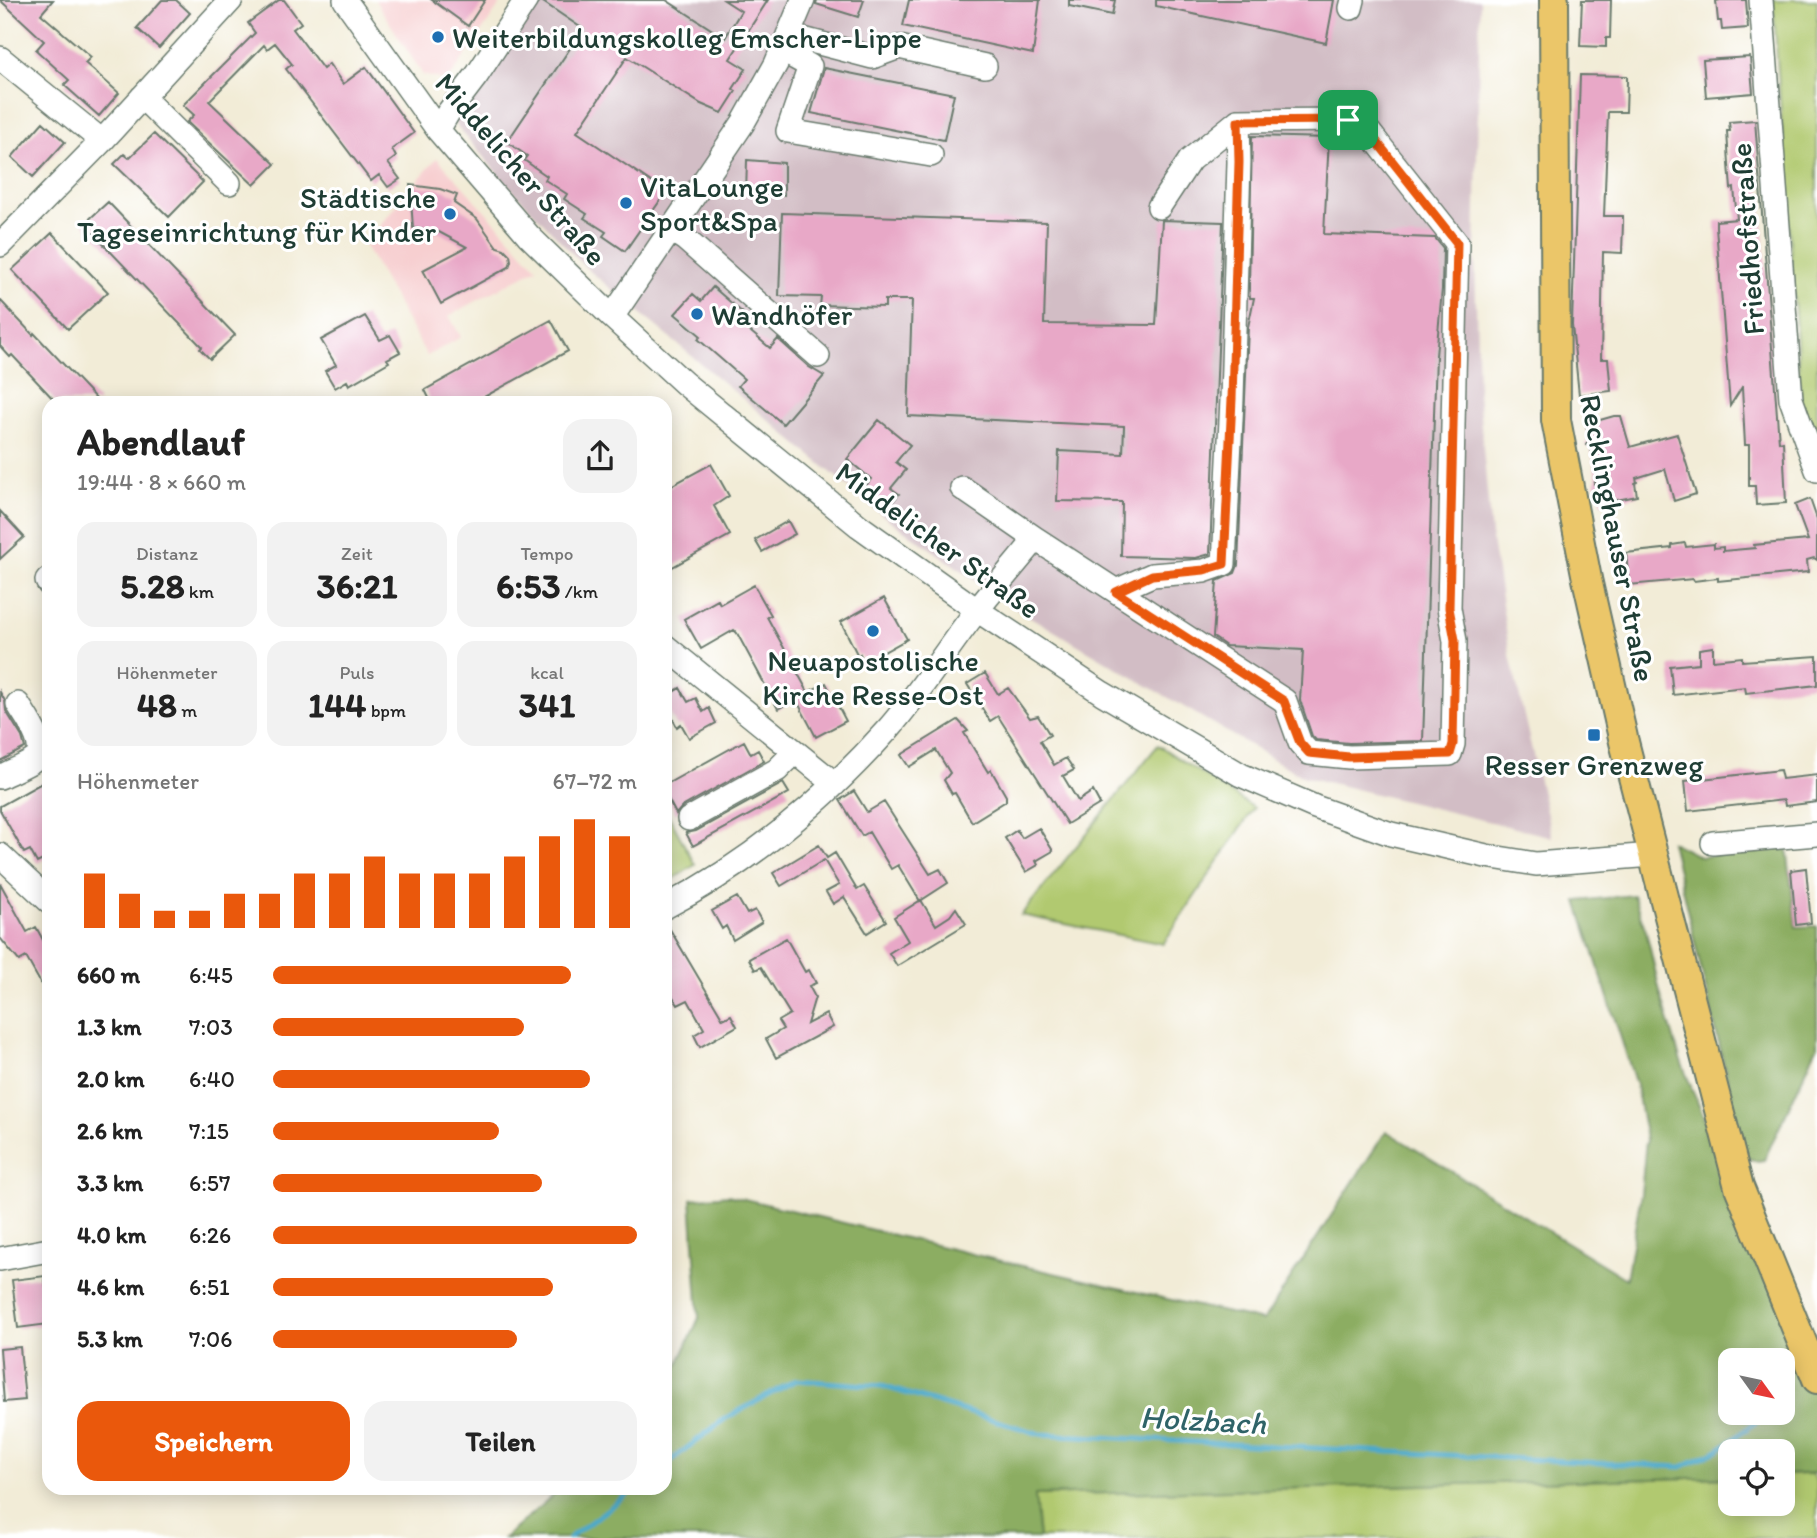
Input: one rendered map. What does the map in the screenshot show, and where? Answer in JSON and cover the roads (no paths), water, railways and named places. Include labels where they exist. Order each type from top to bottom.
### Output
[{"type":"main road","name":"Recklinghauser Straße","points":[[1554,0],[1555,416],[1587,579],[1624,742],[1739,1187],[1817,1378]]},
{"type":"street","points":[[0,245],[102,141],[230,0]]},
{"type":"street","name":"Middelicher Straße","points":[[345,0],[438,130],[528,236],[684,383],[859,526],[977,610],[1102,693],[1241,775],[1315,807],[1391,834],[1486,856],[1536,864],[1653,855]]},
{"type":"street","points":[[438,130],[526,0]]},
{"type":"street","points":[[612,317],[743,124],[785,43],[803,0]]},
{"type":"street","name":"Friedhofstraße","points":[[1761,0],[1791,399],[1817,470]]},
{"type":"street","points":[[785,43],[872,57],[900,47],[985,66]]},
{"type":"street","points":[[785,43],[810,66],[788,131],[931,155]]},
{"type":"street","points":[[0,58],[102,141]]},
{"type":"street","points":[[142,97],[229,183]]},
{"type":"street","points":[[962,488],[1284,701],[1300,743],[1309,753],[1349,757],[1450,754],[1454,718],[1455,640],[1449,608],[1457,243],[1366,128],[1348,120],[1238,121],[1190,160],[1159,206]]},
{"type":"street","points":[[1116,592],[1152,575],[1204,570],[1224,564],[1232,399],[1238,121]]},
{"type":"street","points":[[671,230],[685,239],[818,356]]},
{"type":"street","points":[[672,903],[741,863],[835,784],[888,729],[928,680],[977,610],[1036,539]]},
{"type":"street","points":[[672,652],[835,784]]},
{"type":"street","points":[[0,777],[35,758],[40,748],[39,740],[18,704]]},
{"type":"street","points":[[689,819],[776,770],[794,753]]},
{"type":"street","points":[[1713,843],[1817,834]]},
{"type":"street","points":[[0,855],[42,890]]},
{"type":"street","points":[[0,1259],[42,1252]]},
{"type":"waterway","name":"Holzbach","points":[[672,1460],[726,1418],[796,1380],[882,1386],[1040,1434],[1681,1467],[1718,1450],[1752,1425]]},
{"type":"waterway","name":"Holzbach","points":[[569,1538],[627,1495]]},
{"type":"place","name":"Weiterbildungskolleg Emscher-Lippe","points":[[438,37]]},
{"type":"place","name":"VitaLounge Sport&Spa","points":[[626,203]]},
{"type":"place","name":"Städtische Tageseinrichtung für Kinder","points":[[450,214]]},
{"type":"place","name":"Wandhöfer","points":[[697,314]]},
{"type":"place","name":"Neuapostolische Kirche Resse-Ost","points":[[873,631]]},
{"type":"place","name":"Resser Grenzweg","points":[[1594,735]]}]
